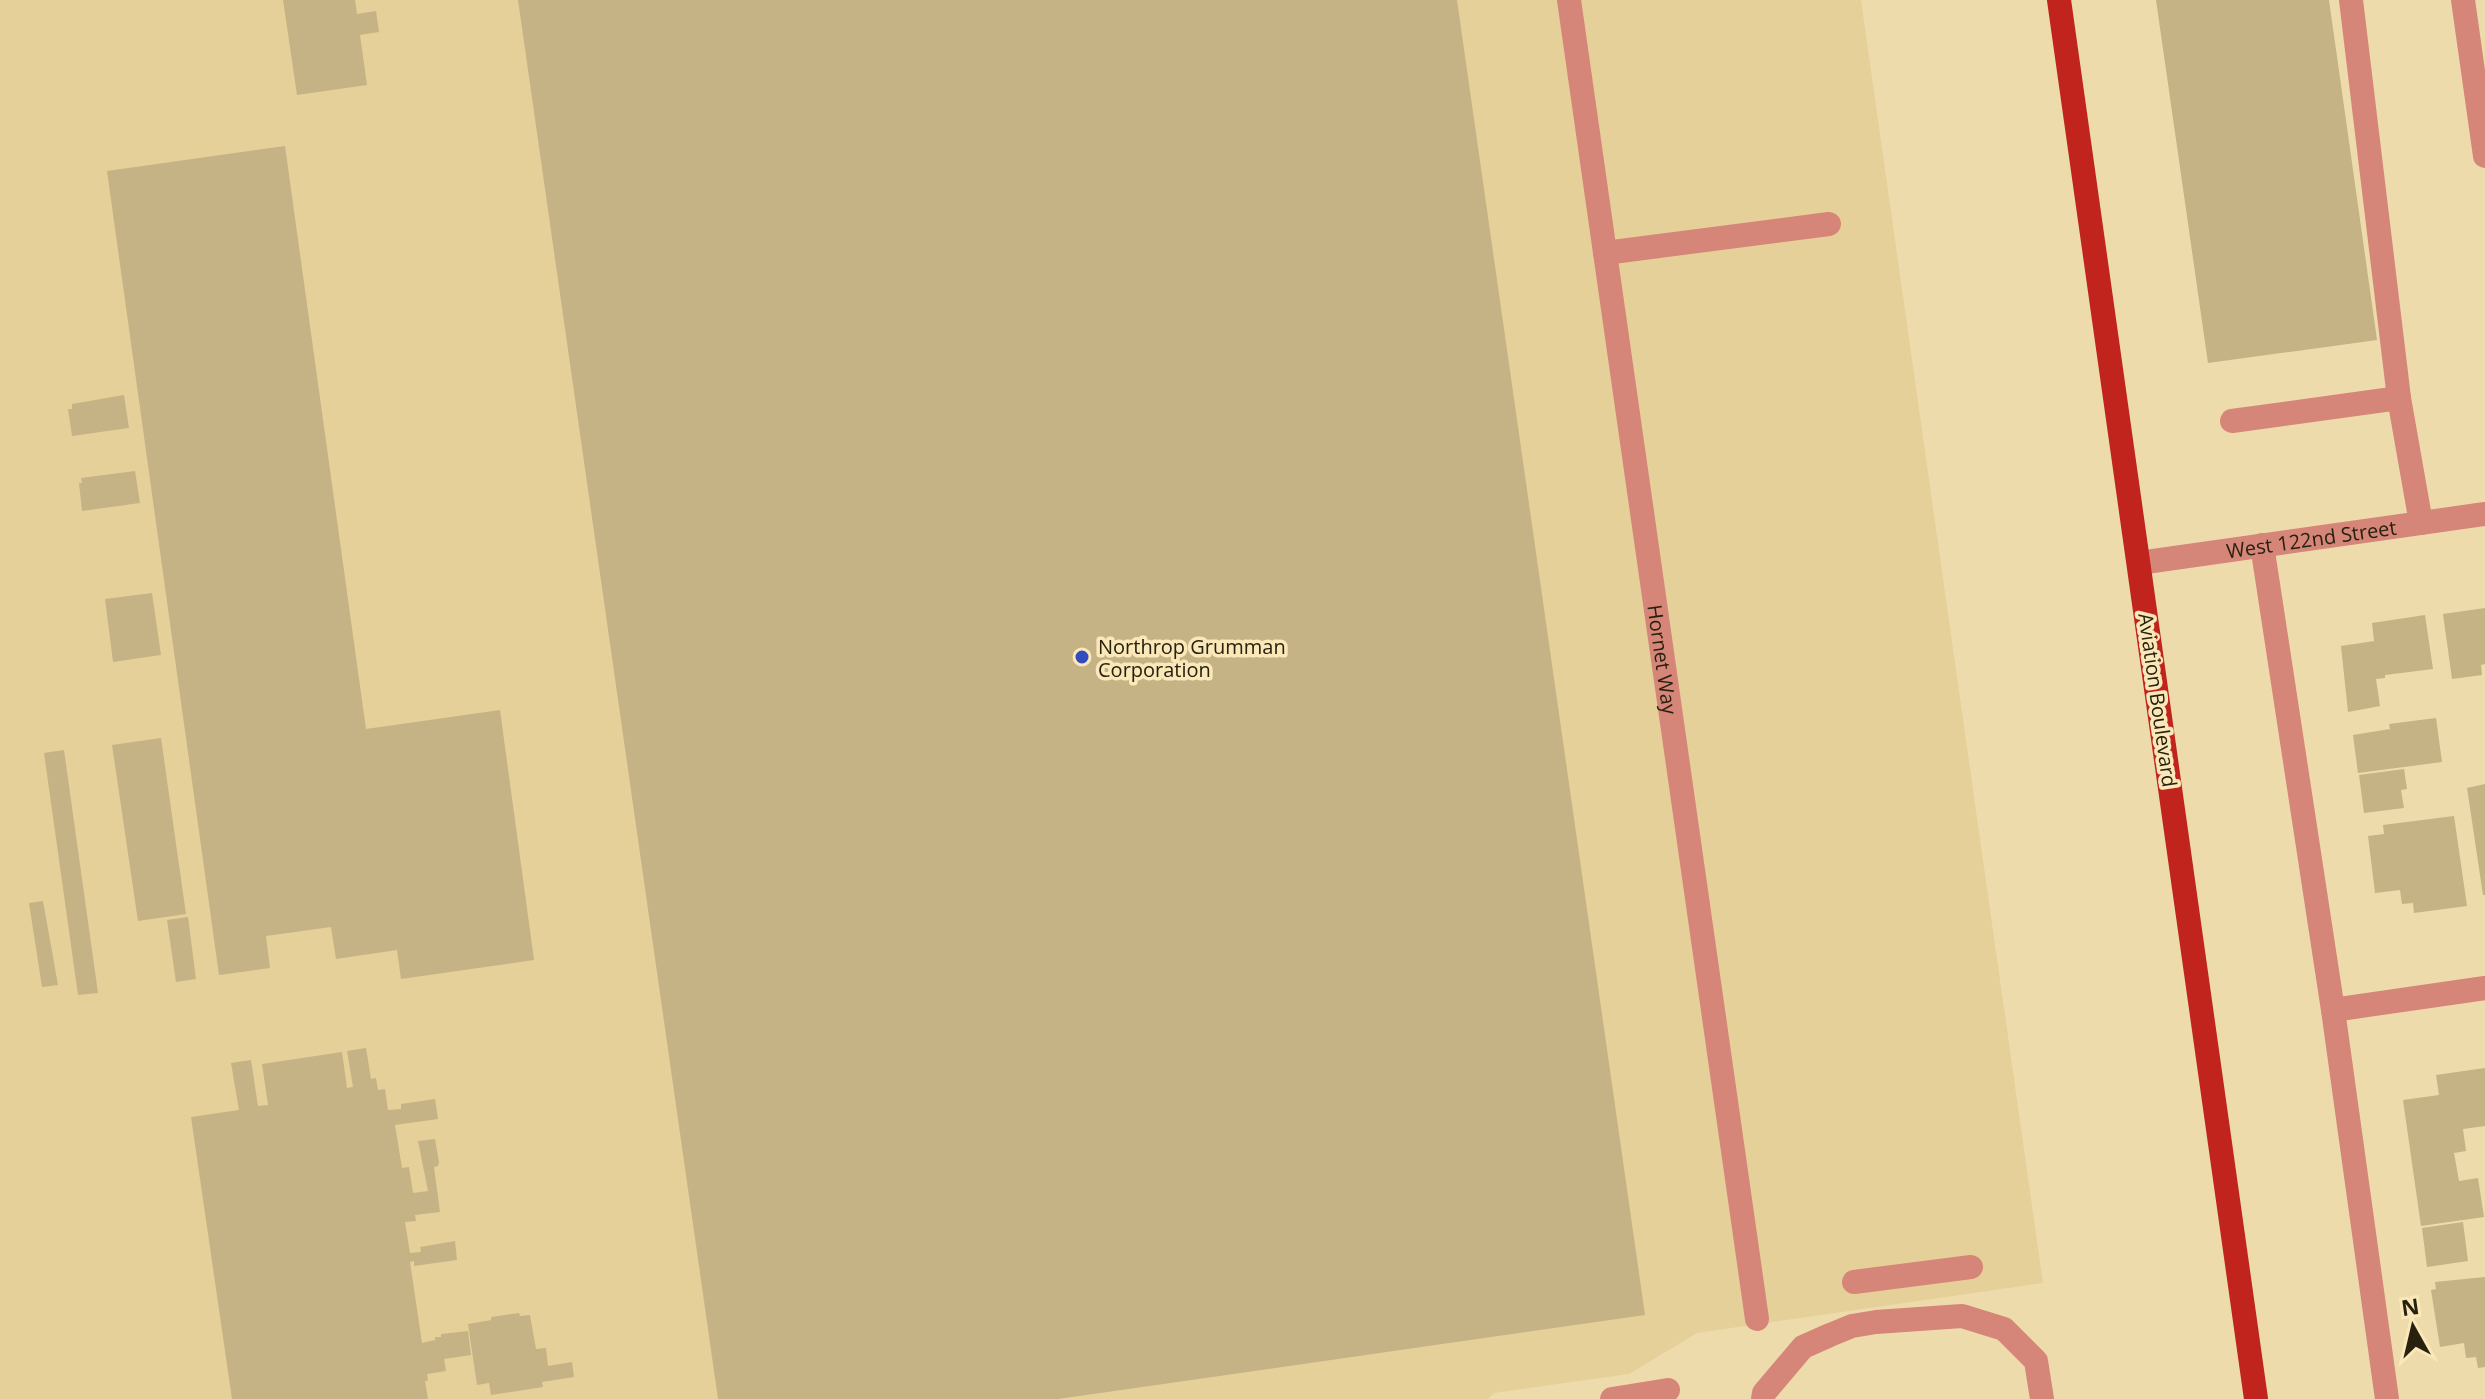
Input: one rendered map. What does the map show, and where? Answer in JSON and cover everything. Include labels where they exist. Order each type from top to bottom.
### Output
[{"type":"main road","name":"Aviation Boulevard","points":[[2059,0],[2256,1399]]},
{"type":"street","name":"Hornet Way","points":[[1569,0],[1757,1319]]},
{"type":"street","points":[[2351,0],[2399,398],[2421,523]]},
{"type":"street","points":[[2463,0],[2485,156]]},
{"type":"street","points":[[1605,253],[1829,224]]},
{"type":"street","points":[[2232,421],[2399,398]]},
{"type":"street","name":"West 122nd Street","points":[[2139,563],[2485,514]]},
{"type":"street","points":[[2262,545],[2333,1010],[2387,1399]]},
{"type":"street","points":[[2333,1010],[2485,988]]},
{"type":"street","points":[[1854,1282],[1971,1267]]},
{"type":"street","points":[[1763,1399],[1764,1393],[1803,1347],[1830,1335],[1852,1326],[1876,1322],[1962,1316],[2004,1329],[2036,1361],[2042,1399]]},
{"type":"street","points":[[1612,1399],[1668,1390]]},
{"type":"shaded area","points":[[0,0],[1861,0],[2043,1283],[1697,1333],[1629,1374],[1494,1393],[1488,1399],[0,1399]]},
{"type":"building","points":[[283,0],[355,0],[357,14],[376,11],[379,32],[360,35],[367,85],[297,95]]},
{"type":"building","name":"Northrop Grumman Corporation","points":[[518,0],[1457,0],[1645,1315],[1058,1399],[718,1399]]},
{"type":"building","points":[[2156,0],[2329,0],[2377,340],[2208,363]]},
{"type":"building","points":[[285,146],[366,729],[500,710],[534,960],[401,979],[397,950],[336,959],[331,927],[266,936],[270,968],[219,975],[107,171]]},
{"type":"building","points":[[124,395],[129,428],[72,436],[68,409],[72,409],[72,404]]},
{"type":"building","points":[[135,471],[140,503],[82,511],[81,478]]},
{"type":"building","points":[[152,593],[161,655],[113,662],[105,599]]},
{"type":"building","points":[[2485,608],[2485,664],[2481,665],[2482,675],[2452,679],[2443,614]]},
{"type":"building","points":[[2425,615],[2433,669],[2376,679],[2380,706],[2348,712],[2341,646],[2374,641],[2372,623]]},
{"type":"building","points":[[2436,718],[2442,762],[2358,773],[2353,735],[2390,729],[2389,724]]},
{"type":"building","points":[[161,738],[186,914],[138,921],[112,745]]},
{"type":"building","points":[[64,750],[98,993],[78,995],[44,753]]},
{"type":"building","points":[[2404,769],[2407,789],[2401,790],[2404,808],[2364,813],[2359,775]]},
{"type":"building","points":[[2485,784],[2485,895],[2483,895],[2467,788]]},
{"type":"building","points":[[2454,816],[2467,906],[2414,913],[2413,903],[2402,904],[2400,890],[2375,893],[2368,836],[2384,834],[2383,825]]},
{"type":"building","points":[[43,901],[58,985],[42,987],[29,903]]},
{"type":"building","points":[[188,917],[196,979],[176,982],[167,920]]},
{"type":"building","points":[[366,1048],[371,1079],[376,1078],[378,1090],[385,1089],[388,1110],[401,1109],[401,1104],[435,1099],[438,1119],[395,1125],[402,1168],[409,1167],[413,1193],[428,1191],[418,1141],[435,1139],[439,1162],[434,1167],[440,1212],[415,1215],[416,1221],[405,1222],[410,1253],[421,1252],[420,1247],[455,1241],[457,1260],[414,1266],[414,1261],[410,1262],[422,1343],[435,1340],[441,1334],[468,1331],[471,1355],[444,1359],[446,1371],[427,1374],[428,1399],[232,1399],[191,1117],[239,1110],[231,1063],[251,1060],[258,1106],[268,1105],[262,1064],[342,1052],[347,1088],[353,1087],[347,1051]]},
{"type":"building","points":[[2485,1068],[2485,1126],[2463,1129],[2466,1151],[2454,1153],[2459,1181],[2478,1178],[2484,1217],[2421,1226],[2403,1100],[2439,1095],[2436,1075]]},
{"type":"building","points":[[2463,1222],[2468,1261],[2427,1267],[2422,1228]]},
{"type":"building","points":[[2485,1277],[2485,1367],[2478,1368],[2476,1357],[2466,1358],[2464,1343],[2440,1347],[2431,1290],[2436,1289],[2435,1282]]},
{"type":"building","points":[[519,1313],[520,1316],[530,1315],[536,1349],[546,1348],[548,1366],[572,1362],[574,1377],[542,1382],[543,1387],[491,1395],[489,1383],[477,1385],[468,1324]]},
{"type":"place","name":"Northrop Grumman Corporation","points":[[1082,657]]}]
